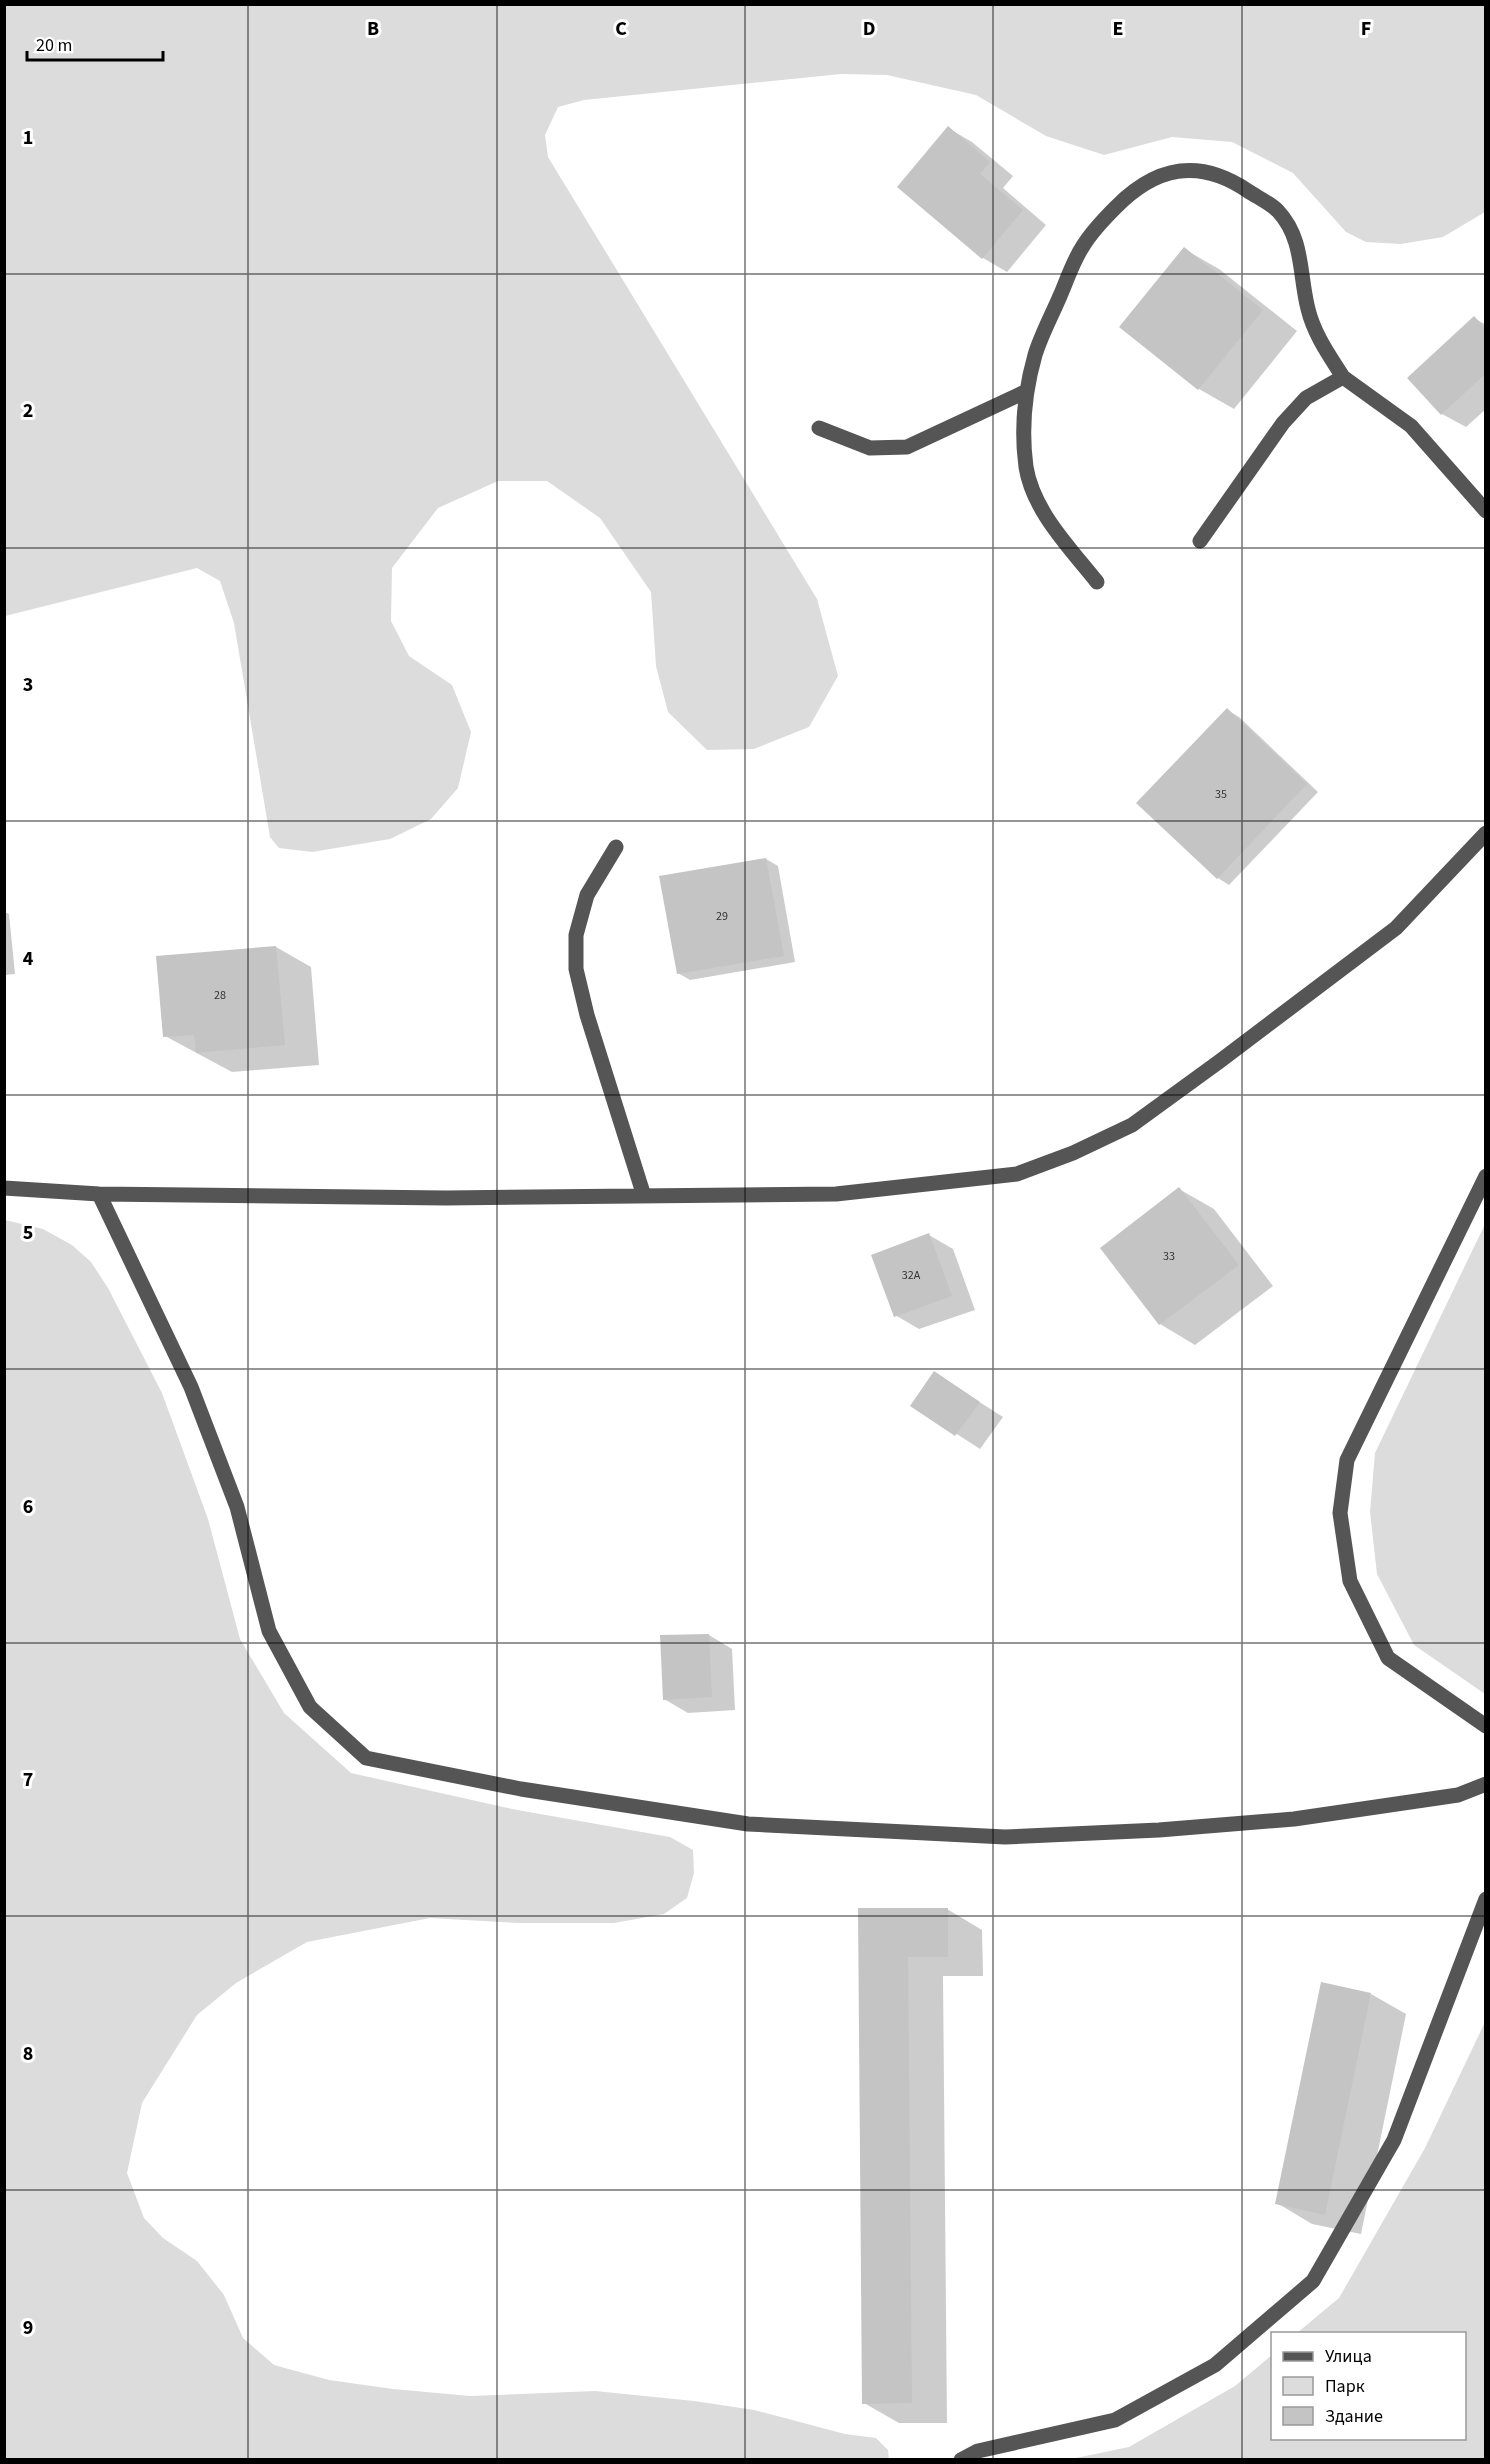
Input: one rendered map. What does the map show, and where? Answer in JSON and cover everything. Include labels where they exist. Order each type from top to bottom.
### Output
[{"type":"street","points":[[1097,582],[1055,529],[1036,496],[1026,468],[1024,432],[1027,391],[1036,353],[1083,246],[1131,191],[1155,177],[1186,169],[1208,172],[1235,182],[1277,210],[1292,230],[1301,258],[1307,308],[1316,334],[1343,377],[1411,426],[1485,511]]},
{"type":"street","points":[[1200,541],[1283,423],[1306,398],[1343,377]]},
{"type":"street","points":[[819,428],[870,448],[907,447],[937,435],[1027,391]]},
{"type":"street","points":[[4,1188],[99,1194],[446,1198],[836,1194],[1017,1174],[1073,1153],[1132,1125],[1396,928],[1485,834]]},
{"type":"street","points":[[616,847],[586,895],[576,935],[576,969],[587,1015],[644,1196]]},
{"type":"street","points":[[1485,1176],[1347,1460],[1340,1514],[1350,1581],[1388,1658],[1485,1726]]},
{"type":"street","points":[[99,1194],[191,1387],[237,1507],[269,1631],[310,1707],[366,1758],[520,1789],[747,1824],[1005,1837],[1159,1830],[1294,1819],[1458,1795],[1485,1784]]},
{"type":"street","points":[[961,2460],[978,2451],[1115,2420],[1215,2365],[1313,2281],[1394,2140],[1485,1899]]},
{"type":"green space","points":[[4,5],[1485,5],[1485,212],[1443,237],[1401,244],[1366,242],[1346,232],[1293,173],[1232,142],[1172,137],[1104,155],[1046,136],[976,95],[887,75],[841,74],[584,100],[558,107],[545,135],[548,157],[817,599],[838,676],[809,727],[754,749],[707,750],[668,712],[656,666],[651,592],[600,518],[547,481],[498,481],[438,508],[392,568],[391,621],[409,656],[452,685],[471,732],[458,788],[431,819],[390,839],[312,852],[279,848],[270,837],[234,623],[220,581],[197,568],[5,616]]},
{"type":"green space","points":[[5,1220],[43,1229],[72,1245],[91,1262],[108,1288],[162,1393],[208,1519],[240,1639],[284,1713],[351,1773],[512,1809],[670,1837],[693,1850],[694,1873],[687,1898],[664,1914],[614,1923],[518,1923],[430,1918],[307,1942],[236,1983],[197,2015],[142,2103],[127,2173],[144,2218],[163,2238],[197,2261],[224,2295],[243,2338],[274,2365],[329,2380],[393,2389],[470,2396],[595,2391],[694,2401],[754,2410],[845,2434],[876,2438],[888,2450],[889,2459],[5,2459]]},
{"type":"green space","points":[[1485,1224],[1485,1694],[1414,1645],[1377,1574],[1370,1512],[1375,1453]]},
{"type":"green space","points":[[1485,2022],[1485,2459],[1071,2459],[1129,2447],[1235,2386],[1271,2356],[1271,2440],[1466,2440],[1466,2332],[1298,2332],[1339,2298],[1425,2148]]},
{"type":"building","points":[[948,126],[990,162],[980,174],[1023,210],[982,259],[897,187]]},
{"type":"building","points":[[1184,247],[1263,310],[1198,390],[1119,327]]},
{"type":"building","points":[[1474,316],[1486,329],[1486,373],[1441,415],[1407,378]]},
{"type":"building","points":[[1227,708],[1307,784],[1217,879],[1136,803]]},
{"type":"building","points":[[766,858],[784,956],[677,974],[659,876]]},
{"type":"building","points":[[276,946],[285,1045],[196,1053],[194,1035],[163,1037],[156,956]]},
{"type":"building","points":[[1179,1187],[1239,1265],[1159,1325],[1100,1248]]},
{"type":"building","points":[[929,1233],[952,1296],[894,1317],[871,1255]]},
{"type":"building","points":[[934,1371],[980,1402],[955,1436],[910,1406]]},
{"type":"building","points":[[709,1634],[712,1697],[663,1700],[660,1635]]},
{"type":"building","points":[[858,1908],[948,1908],[948,1957],[908,1957],[912,2403],[862,2404]]},
{"type":"building","points":[[1321,1982],[1371,1993],[1325,2215],[1275,2204]]}]
